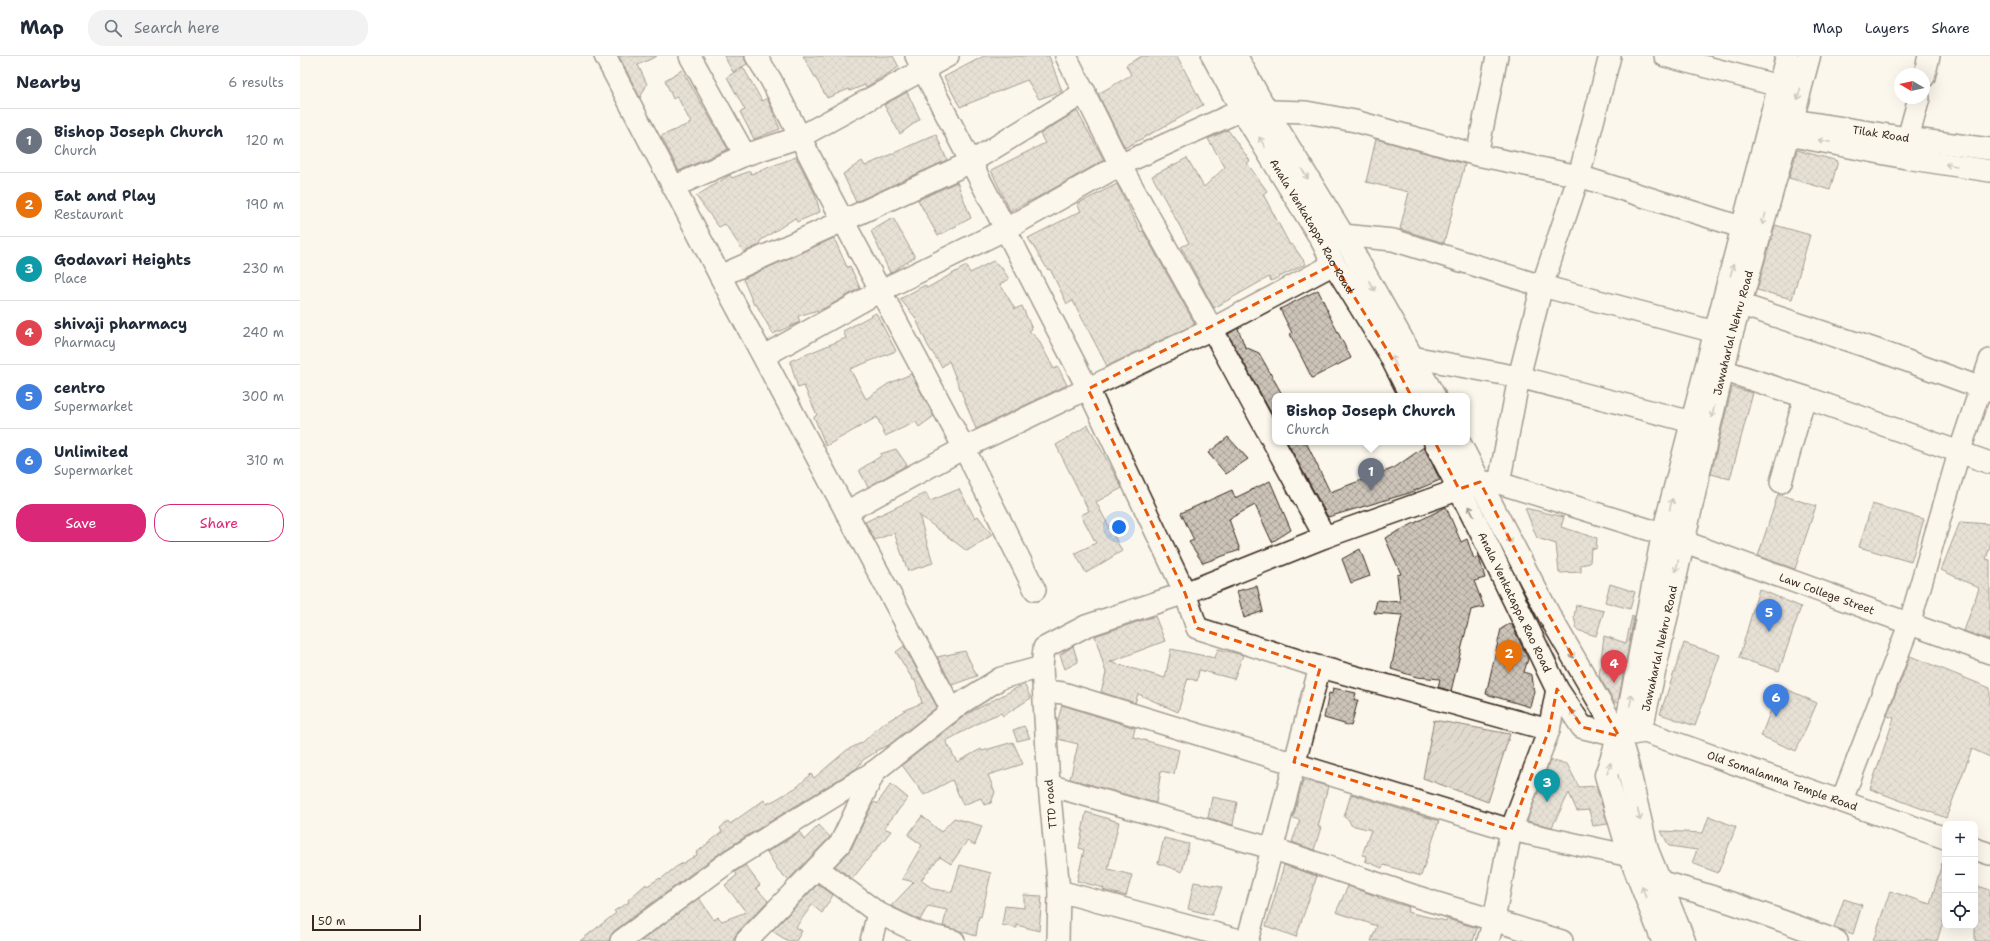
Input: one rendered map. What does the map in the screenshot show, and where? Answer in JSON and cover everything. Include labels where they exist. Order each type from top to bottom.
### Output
[{"type":"main road","name":"Anala Venkatappa Rao Road","points":[[1213,56],[1242,110],[1389,353],[1409,393]]},
{"type":"main road","name":"Anala Venkatappa Rao Road","points":[[1236,56],[1266,110],[1343,235],[1432,393]]},
{"type":"main road","name":"Jawaharlal Nehru Road","points":[[1619,736],[1628,716],[1715,368],[1780,125],[1779,86],[1787,56]]},
{"type":"main road","name":"Jawaharlal Nehru Road","points":[[1673,538],[1692,422],[1715,368],[1715,332],[1732,302],[1744,228],[1780,125],[1808,56]]},
{"type":"main road","name":"Anala Venkatappa Rao Road","points":[[1437,445],[1557,689],[1582,727],[1619,736]]},
{"type":"main road","name":"Anala Venkatappa Rao Road","points":[[1461,445],[1490,482],[1549,615],[1619,736],[1628,767],[1647,850],[1684,941]]},
{"type":"main road","points":[[1619,736],[1606,775],[1630,856],[1656,935]]},
{"type":"street","points":[[605,56],[720,276],[952,710]]},
{"type":"street","points":[[690,56],[745,155]]},
{"type":"street","points":[[756,56],[964,448],[1035,590]]},
{"type":"street","points":[[673,187],[745,155],[800,137],[919,63],[948,56]]},
{"type":"street","points":[[1066,56],[1120,165],[1272,439]]},
{"type":"street","points":[[1477,155],[1497,56]]},
{"type":"street","points":[[1185,593],[1325,537],[1459,489],[1490,482],[1542,286],[1579,176],[1610,56]]},
{"type":"street","points":[[1665,56],[1779,86]]},
{"type":"street","points":[[1926,68],[1929,56]]},
{"type":"street","points":[[919,63],[1088,389],[1185,593],[1197,628],[1320,667],[1548,730]]},
{"type":"street","points":[[720,276],[971,162],[1085,92]]},
{"type":"street","points":[[1907,148],[1918,104]]},
{"type":"street","points":[[764,356],[880,291],[1006,229],[1120,165],[1242,110],[1306,112],[1356,121],[1477,155],[1579,176],[1744,228]]},
{"type":"street","name":"Tilak Road","points":[[1780,125],[1907,148],[1990,171]]},
{"type":"street","name":"Tilak Road","points":[[1907,148],[1990,149]]},
{"type":"street","points":[[1343,235],[1393,240],[1542,286],[1715,332]]},
{"type":"street","points":[[846,512],[964,448],[1212,329],[1334,264]]},
{"type":"street","points":[[1732,302],[1877,350],[1986,390]]},
{"type":"street","points":[[1412,357],[1519,377],[1692,422]]},
{"type":"street","points":[[1842,800],[1909,625],[1959,453],[1986,390],[1990,360]]},
{"type":"street","points":[[1715,368],[1805,397],[1990,463]]},
{"type":"street","points":[[1781,482],[1805,397]]},
{"type":"street","points":[[1275,445],[1325,537]]},
{"type":"street","name":"Law College Street","points":[[1490,482],[1673,538],[1909,625],[1990,653]]},
{"type":"street","name":"TTD road","points":[[1058,941],[1059,891],[1049,786],[1045,691],[1042,668],[1044,648],[1079,630],[1185,593]]},
{"type":"street","points":[[1247,941],[1274,849],[1294,762],[1320,667]]},
{"type":"street","points":[[621,941],[731,860],[875,771],[952,710],[1001,678],[1042,668]]},
{"type":"street","points":[[1488,941],[1494,920],[1511,830],[1548,730],[1557,689]]},
{"type":"street","points":[[1045,691],[1063,693],[1294,762],[1511,830],[1630,856]]},
{"type":"street","name":"Old Somalamma Temple Road","points":[[1619,736],[1645,732],[1842,800],[1942,837]]},
{"type":"street","points":[[746,941],[840,844],[875,771]]},
{"type":"street","points":[[1049,786],[1274,849],[1562,941]]},
{"type":"street","points":[[1978,849],[1990,854]]},
{"type":"street","points":[[818,868],[878,913],[920,932],[954,941]]},
{"type":"street","points":[[1661,882],[1683,887],[1837,941]]},
{"type":"street","points":[[1059,891],[1243,941]]},
{"type":"street","points":[[871,941],[878,913]]},
{"type":"highlighted area","points":[[1334,264],[1389,353],[1459,489],[1480,482],[1549,615],[1619,736],[1582,727],[1557,689],[1549,730],[1511,830],[1294,762],[1320,668],[1197,628],[1185,593],[1088,389]]},
{"type":"shaded area","points":[[1434,720],[1510,734],[1488,802],[1423,778]]},
{"type":"building","points":[[619,56],[657,56],[638,65],[647,84],[640,98]]},
{"type":"building","points":[[724,56],[744,56],[747,64],[733,72]]},
{"type":"building","points":[[803,56],[893,56],[899,67],[866,87],[865,85],[850,91],[849,89],[827,98]]},
{"type":"building","points":[[984,56],[1049,56],[1062,91],[1039,99],[1027,80],[960,107],[944,77]]},
{"type":"building","points":[[1142,56],[1177,56],[1203,105],[1125,148],[1098,94],[1131,75],[1126,65]]},
{"type":"building","points":[[743,67],[762,101],[767,98],[780,129],[754,139],[740,112],[745,110],[727,77]]},
{"type":"building","points":[[682,70],[728,149],[679,171],[661,136],[691,123],[677,96],[673,99],[665,80]]},
{"type":"building","points":[[907,92],[920,119],[900,134],[884,105]]},
{"type":"building","points":[[1077,111],[1104,160],[1010,211],[991,170],[1045,143],[1040,134]]},
{"type":"building","points":[[1228,130],[1250,161],[1247,163],[1267,191],[1263,194],[1290,245],[1292,244],[1306,264],[1271,281],[1269,277],[1214,308],[1181,247],[1189,243],[1152,176],[1187,158],[1204,187],[1225,167],[1208,139]]},
{"type":"building","points":[[936,134],[947,160],[856,202],[843,174],[862,161],[865,166]]},
{"type":"building","points":[[1376,139],[1465,164],[1444,243],[1400,229],[1409,192],[1366,182]]},
{"type":"building","points":[[1797,150],[1838,161],[1830,190],[1789,178]]},
{"type":"building","points":[[796,157],[815,194],[820,212],[797,222],[795,218],[760,241],[761,244],[744,252],[725,224],[719,227],[696,196],[730,175],[732,178],[750,171],[751,174]]},
{"type":"building","points":[[957,182],[971,218],[938,236],[918,200]]},
{"type":"building","points":[[1117,184],[1141,232],[1143,231],[1195,324],[1107,366],[1073,301],[1067,304],[1050,269],[1048,270],[1028,238],[1081,211],[1077,204]]},
{"type":"building","points":[[893,218],[915,257],[890,273],[871,231]]},
{"type":"building","points":[[1775,225],[1810,235],[1792,299],[1757,290]]},
{"type":"building","points":[[834,238],[847,267],[850,266],[860,288],[825,308],[798,316],[800,322],[773,334],[756,304],[754,305],[743,279]]},
{"type":"building","points":[[993,261],[1001,267],[1009,279],[1000,284],[1015,309],[1022,306],[1032,329],[1029,331],[1038,339],[1054,369],[1058,367],[1067,385],[976,429],[949,361],[942,367],[928,346],[915,317],[900,299],[925,285],[927,288],[966,266],[970,273]]},
{"type":"building","points":[[1318,290],[1351,358],[1312,378],[1290,334],[1292,333],[1280,309]]},
{"type":"building","points":[[876,313],[896,351],[850,369],[866,399],[888,384],[911,374],[934,416],[919,427],[916,422],[885,436],[877,417],[826,446],[814,417],[817,415],[804,386],[798,388],[790,361],[846,338],[843,331]]},
{"type":"building","points":[[1238,328],[1245,347],[1259,353],[1281,393],[1272,393],[1272,415],[1228,334]]},
{"type":"building","points":[[1732,387],[1753,393],[1730,479],[1711,474]]},
{"type":"building","points":[[1088,425],[1122,488],[1096,502],[1122,551],[1086,573],[1075,553],[1096,543],[1081,515],[1089,511],[1056,445]]},
{"type":"building","points":[[1228,437],[1248,459],[1226,474],[1208,453]]},
{"type":"building","points":[[1289,445],[1307,445],[1330,492],[1394,468],[1424,447],[1440,480],[1409,493],[1328,517]]},
{"type":"building","points":[[896,449],[907,465],[868,487],[859,470],[881,456],[880,454]]},
{"type":"building","points":[[1270,481],[1291,530],[1272,542],[1255,505],[1229,519],[1240,550],[1203,563],[1189,542],[1194,540],[1181,513],[1232,490],[1235,498]]},
{"type":"building","points":[[959,489],[975,518],[978,516],[992,535],[967,551],[919,515],[933,563],[908,571],[894,533],[875,540],[865,522],[926,493],[930,501]]},
{"type":"building","points":[[1778,494],[1816,506],[1795,569],[1758,556]]},
{"type":"building","points":[[1872,504],[1924,519],[1911,562],[1859,547]]},
{"type":"building","points":[[1446,507],[1461,542],[1467,539],[1474,559],[1479,557],[1485,578],[1474,581],[1484,607],[1471,610],[1451,691],[1438,687],[1440,679],[1417,677],[1391,669],[1402,615],[1374,613],[1377,600],[1400,602],[1397,575],[1401,574],[1385,538]]},
{"type":"building","points":[[1525,508],[1564,517],[1561,527],[1597,538],[1596,549],[1591,548],[1590,563],[1581,565],[1581,572],[1559,573],[1556,544],[1537,538]]},
{"type":"building","points":[[1960,522],[1990,524],[1990,547],[1986,559],[1990,560],[1990,640],[1964,631],[1979,588],[1941,570]]},
{"type":"building","points":[[1360,549],[1370,576],[1351,583],[1342,559]]},
{"type":"building","points":[[1610,584],[1635,592],[1630,609],[1605,602]]},
{"type":"building","points":[[1257,586],[1263,611],[1244,618],[1237,591]]},
{"type":"building","points":[[1759,589],[1801,607],[1779,671],[1739,658]]},
{"type":"building","points":[[1576,605],[1604,611],[1596,636],[1577,630],[1574,617]]},
{"type":"building","points":[[1155,616],[1165,641],[1110,662],[1165,678],[1171,649],[1215,658],[1218,649],[1243,655],[1234,679],[1199,670],[1197,681],[1188,678],[1178,712],[1138,694],[1135,703],[1101,692],[1106,673],[1095,636]]},
{"type":"building","points":[[1632,616],[1634,617],[1618,703],[1614,702],[1599,676],[1604,636],[1626,643]]},
{"type":"building","points":[[1511,623],[1528,659],[1524,672],[1532,675],[1534,691],[1530,707],[1486,694],[1501,629]]},
{"type":"building","points":[[1684,643],[1720,655],[1695,726],[1660,714]]},
{"type":"building","points":[[904,646],[937,707],[889,745],[875,751],[876,752],[863,760],[857,768],[724,850],[614,931],[609,941],[580,941],[616,913],[614,911],[629,902],[628,900],[646,884],[647,886],[660,878],[661,879],[676,867],[697,855],[696,853],[722,832],[720,828],[728,821],[730,824],[764,800],[766,804],[775,800],[797,787],[811,774],[814,778],[847,750],[863,742],[880,726],[907,709],[922,703],[915,680],[913,680],[896,652]]},
{"type":"building","points":[[1073,646],[1078,662],[1065,669],[1060,655]]},
{"type":"building","points":[[965,651],[977,676],[952,685],[937,657]]},
{"type":"building","points":[[1910,656],[1990,688],[1990,757],[1972,749],[1946,818],[1870,789],[1894,718],[1887,716]]},
{"type":"building","points":[[1024,684],[1031,698],[1003,716],[1001,713],[986,719],[946,741],[957,762],[981,749],[982,751],[1013,742],[1023,764],[988,775],[995,792],[991,803],[984,805],[981,798],[963,805],[952,780],[924,795],[902,765],[967,714]]},
{"type":"building","points":[[1780,686],[1817,703],[1796,751],[1761,736]]},
{"type":"building","points":[[1333,688],[1356,693],[1354,700],[1358,700],[1351,726],[1324,718],[1329,693],[1332,694]]},
{"type":"building","points":[[1062,705],[1135,728],[1133,737],[1179,750],[1174,774],[1161,771],[1156,803],[1070,779],[1078,744],[1058,739],[1057,723]]},
{"type":"building","points":[[1024,726],[1030,738],[1017,741],[1013,730]]},
{"type":"building","points":[[1550,760],[1567,764],[1579,787],[1596,786],[1608,824],[1593,826],[1589,810],[1577,811],[1569,793],[1552,827],[1527,821]]},
{"type":"building","points":[[1303,780],[1328,786],[1318,827],[1321,827],[1314,850],[1292,842],[1300,820],[1293,818]]},
{"type":"building","points":[[891,784],[908,798],[884,828],[891,831],[852,879],[835,866],[851,849],[872,805],[875,802],[877,804]]},
{"type":"building","points":[[1351,794],[1439,821],[1421,876],[1384,865],[1382,868],[1365,861],[1366,856],[1362,855],[1371,830],[1351,825],[1349,820],[1344,817]]},
{"type":"building","points":[[1212,797],[1237,802],[1233,825],[1208,818]]},
{"type":"building","points":[[1086,812],[1119,822],[1108,869],[1132,875],[1126,896],[1103,890],[1104,888],[1077,881],[1084,850],[1079,848]]},
{"type":"building","points":[[922,816],[941,832],[954,818],[982,826],[975,845],[967,841],[951,864],[940,857],[921,880],[933,889],[952,892],[960,865],[991,873],[981,917],[979,916],[976,936],[943,926],[947,910],[928,906],[920,920],[891,906],[914,882],[902,879],[922,845],[908,835]]},
{"type":"building","points":[[1709,816],[1736,827],[1718,873],[1692,863],[1697,850],[1669,846],[1661,831],[1703,833]]},
{"type":"building","points":[[819,825],[830,837],[788,880],[778,870],[767,852],[800,832],[804,840]]},
{"type":"building","points":[[1164,838],[1189,844],[1182,872],[1158,863]]},
{"type":"building","points":[[1942,863],[1942,925],[1937,941],[1873,941],[1890,891],[1930,904]]},
{"type":"building","points":[[745,865],[760,885],[756,888],[768,901],[737,933],[732,941],[641,941],[699,898],[714,920],[718,917],[722,921],[746,912],[725,885],[737,875],[735,872]]},
{"type":"building","points":[[1284,865],[1317,876],[1296,937],[1266,926]]},
{"type":"building","points":[[1194,882],[1222,887],[1212,915],[1188,909]]},
{"type":"building","points":[[818,884],[833,895],[822,913],[812,905],[796,927],[802,931],[796,941],[788,941],[772,931]]},
{"type":"building","points":[[1348,886],[1379,897],[1378,898],[1409,907],[1407,912],[1446,921],[1447,919],[1477,928],[1473,941],[1371,941],[1377,926],[1336,912]]},
{"type":"building","points":[[1978,886],[1990,890],[1990,941],[1975,941],[1975,929],[1978,929]]},
{"type":"building","points":[[1024,895],[1042,896],[1039,931],[1017,925],[1017,928],[1002,925],[1005,906],[1024,908]]},
{"type":"building","points":[[1844,899],[1862,905],[1853,934],[1834,927]]},
{"type":"place","name":"Bishop Joseph Church","points":[[1371,491]]},
{"type":"place","name":"centro","points":[[1769,632]]},
{"type":"place","name":"Eat and Play","points":[[1509,673]]},
{"type":"place","name":"shivaji pharmacy","points":[[1614,683]]},
{"type":"place","name":"Unlimited","points":[[1776,717]]},
{"type":"place","name":"Godavari Heights","points":[[1547,802]]}]
